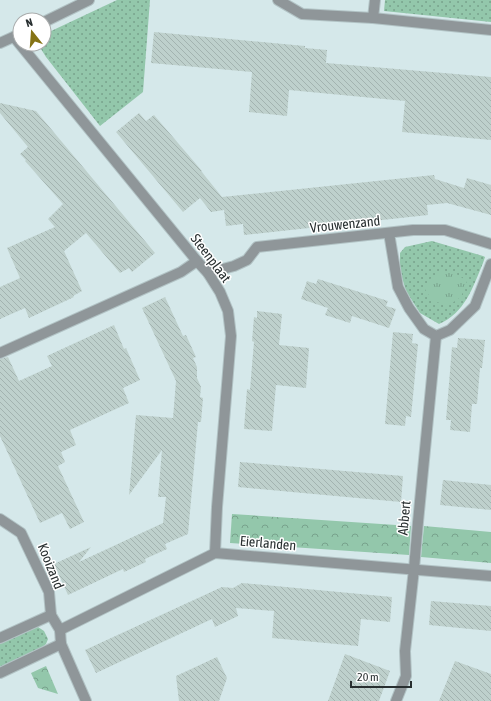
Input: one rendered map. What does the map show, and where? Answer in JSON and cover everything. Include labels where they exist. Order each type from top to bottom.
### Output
[{"type":"street","points":[[52,18],[89,0]]},
{"type":"street","points":[[278,0],[302,14],[373,18],[491,30]]},
{"type":"street","points":[[373,18],[375,0]]},
{"type":"street","points":[[0,43],[12,37]]},
{"type":"street","name":"Steenplaat","points":[[31,52],[208,273],[220,292],[228,311],[231,336],[217,507],[215,553]]},
{"type":"street","name":"Vrouwenzand","points":[[208,273],[234,266],[247,260],[257,247],[389,234],[413,230],[445,230],[491,244]]},
{"type":"street","points":[[389,234],[398,287],[409,308],[424,329],[436,336],[450,330],[475,306],[491,264]]},
{"type":"street","points":[[0,353],[181,272],[197,261]]},
{"type":"street","name":"Abbert","points":[[396,701],[406,676],[405,652],[436,336]]},
{"type":"street","name":"Kooizand","points":[[0,519],[21,533],[49,592],[51,615],[60,630],[61,644],[86,701]]},
{"type":"street","points":[[60,630],[215,553]]},
{"type":"street","name":"Eierlanden","points":[[215,553],[491,576]]},
{"type":"street","points":[[0,638],[51,615]]},
{"type":"street","points":[[0,673],[61,644]]},
{"type":"green space","points":[[117,0],[150,0],[143,92],[100,126],[43,52],[52,52],[52,31]]},
{"type":"green space","points":[[385,0],[491,0],[491,22],[384,11]]},
{"type":"green space","points":[[432,241],[485,257],[472,290],[462,306],[448,319],[439,324],[420,313],[406,291],[400,271],[400,253],[405,247]]},
{"type":"green space","points":[[442,271],[453,272],[467,281],[461,297],[449,305],[432,301],[425,289],[431,278]]},
{"type":"green space","points":[[232,514],[411,526],[409,555],[230,543]]},
{"type":"green space","points":[[424,526],[491,532],[491,563],[421,557]]},
{"type":"green space","points":[[38,627],[44,631],[48,639],[46,644],[41,648],[0,667],[0,642],[32,628]]},
{"type":"green space","points":[[46,666],[58,694],[38,688],[31,673]]},
{"type":"building","points":[[154,32],[305,46],[305,48],[327,50],[326,63],[491,77],[491,140],[402,132],[405,101],[289,90],[287,116],[249,112],[252,72],[151,63]]},
{"type":"building","points":[[0,103],[36,111],[155,253],[132,272],[129,268],[120,273],[86,233],[64,251],[82,291],[73,296],[74,297],[29,318],[25,308],[0,319],[0,287],[20,278],[7,248],[55,227],[48,219],[63,204],[20,154],[28,147],[0,113]]},
{"type":"building","points":[[139,113],[146,121],[154,115],[202,171],[222,197],[434,175],[435,179],[464,188],[467,178],[491,185],[491,215],[447,203],[427,205],[428,215],[244,235],[243,224],[226,226],[224,210],[211,212],[200,198],[183,212],[116,132]]},
{"type":"building","points":[[318,279],[388,301],[386,306],[396,309],[389,328],[352,316],[350,323],[325,315],[328,308],[301,299],[307,281],[316,284]]},
{"type":"building","points":[[165,297],[183,336],[186,335],[196,357],[193,358],[197,367],[197,378],[201,387],[200,397],[203,398],[201,422],[198,422],[188,534],[165,544],[167,549],[145,559],[146,562],[124,572],[123,569],[68,595],[54,564],[91,547],[79,562],[163,523],[166,497],[158,497],[162,450],[129,495],[136,415],[173,418],[176,381],[142,308]]},
{"type":"building","points":[[257,311],[282,314],[279,345],[309,348],[306,388],[276,385],[272,431],[244,429],[247,389],[250,390],[254,342],[252,341],[254,317],[257,318]]},
{"type":"building","points":[[114,325],[124,349],[126,348],[140,380],[123,388],[129,403],[70,430],[76,445],[61,452],[65,462],[58,466],[84,522],[70,529],[62,513],[40,523],[0,436],[0,359],[8,357],[19,381],[52,366],[47,356]]},
{"type":"building","points":[[393,332],[413,334],[412,343],[418,344],[411,417],[406,416],[405,426],[385,424]]},
{"type":"building","points":[[458,338],[485,340],[482,368],[480,368],[477,404],[472,404],[470,432],[450,430],[451,420],[446,420],[452,347],[457,348]]},
{"type":"building","points":[[240,462],[403,476],[401,502],[238,487]]},
{"type":"building","points":[[443,480],[491,485],[491,510],[440,505]]},
{"type":"building","points":[[242,583],[392,597],[390,622],[361,619],[358,646],[272,638],[274,611],[236,608],[238,616],[215,627],[212,619],[96,673],[85,650],[222,587],[233,588]]},
{"type":"building","points":[[431,601],[491,606],[491,631],[429,625]]},
{"type":"building","points":[[345,654],[390,671],[379,701],[328,701]]},
{"type":"building","points":[[217,657],[227,678],[219,701],[179,701],[176,676]]},
{"type":"building","points":[[455,661],[491,674],[491,701],[439,701]]}]
